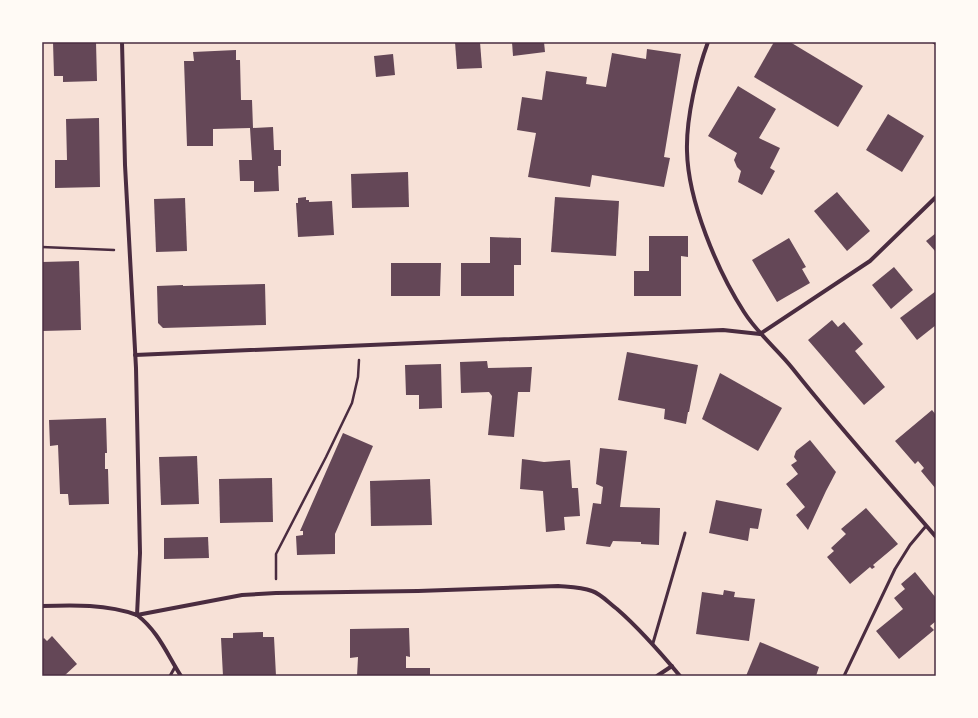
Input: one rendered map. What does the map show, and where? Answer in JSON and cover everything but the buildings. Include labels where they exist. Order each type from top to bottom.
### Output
[{"type":"street","points":[[122,42],[125,165],[131,250],[135,355],[140,559],[136,615]]},
{"type":"street","points":[[708,42],[702,58],[694,90],[689,122],[687,151],[690,177],[696,204],[712,253],[744,312],[760,334],[787,361],[936,537]]},
{"type":"street","points":[[135,355],[723,330],[760,334],[870,261],[936,197]]},
{"type":"street","points":[[136,615],[242,596],[276,593],[418,591],[558,586],[576,588],[592,591],[634,623],[653,643],[680,676]]},
{"type":"street","points":[[42,606],[105,607],[123,610],[136,615],[144,621],[168,651],[181,676]]},
{"type":"street","points":[[657,676],[672,666]]},
{"type":"lane","points":[[844,676],[895,569],[910,545],[926,526]]},
{"type":"lane","points":[[653,643],[684,533]]},
{"type":"lane","points":[[170,676],[175,667]]},
{"type":"path","points":[[42,247],[131,250]]},
{"type":"path","points":[[276,593],[276,554],[320,470],[352,403],[358,377],[360,346]]}]
